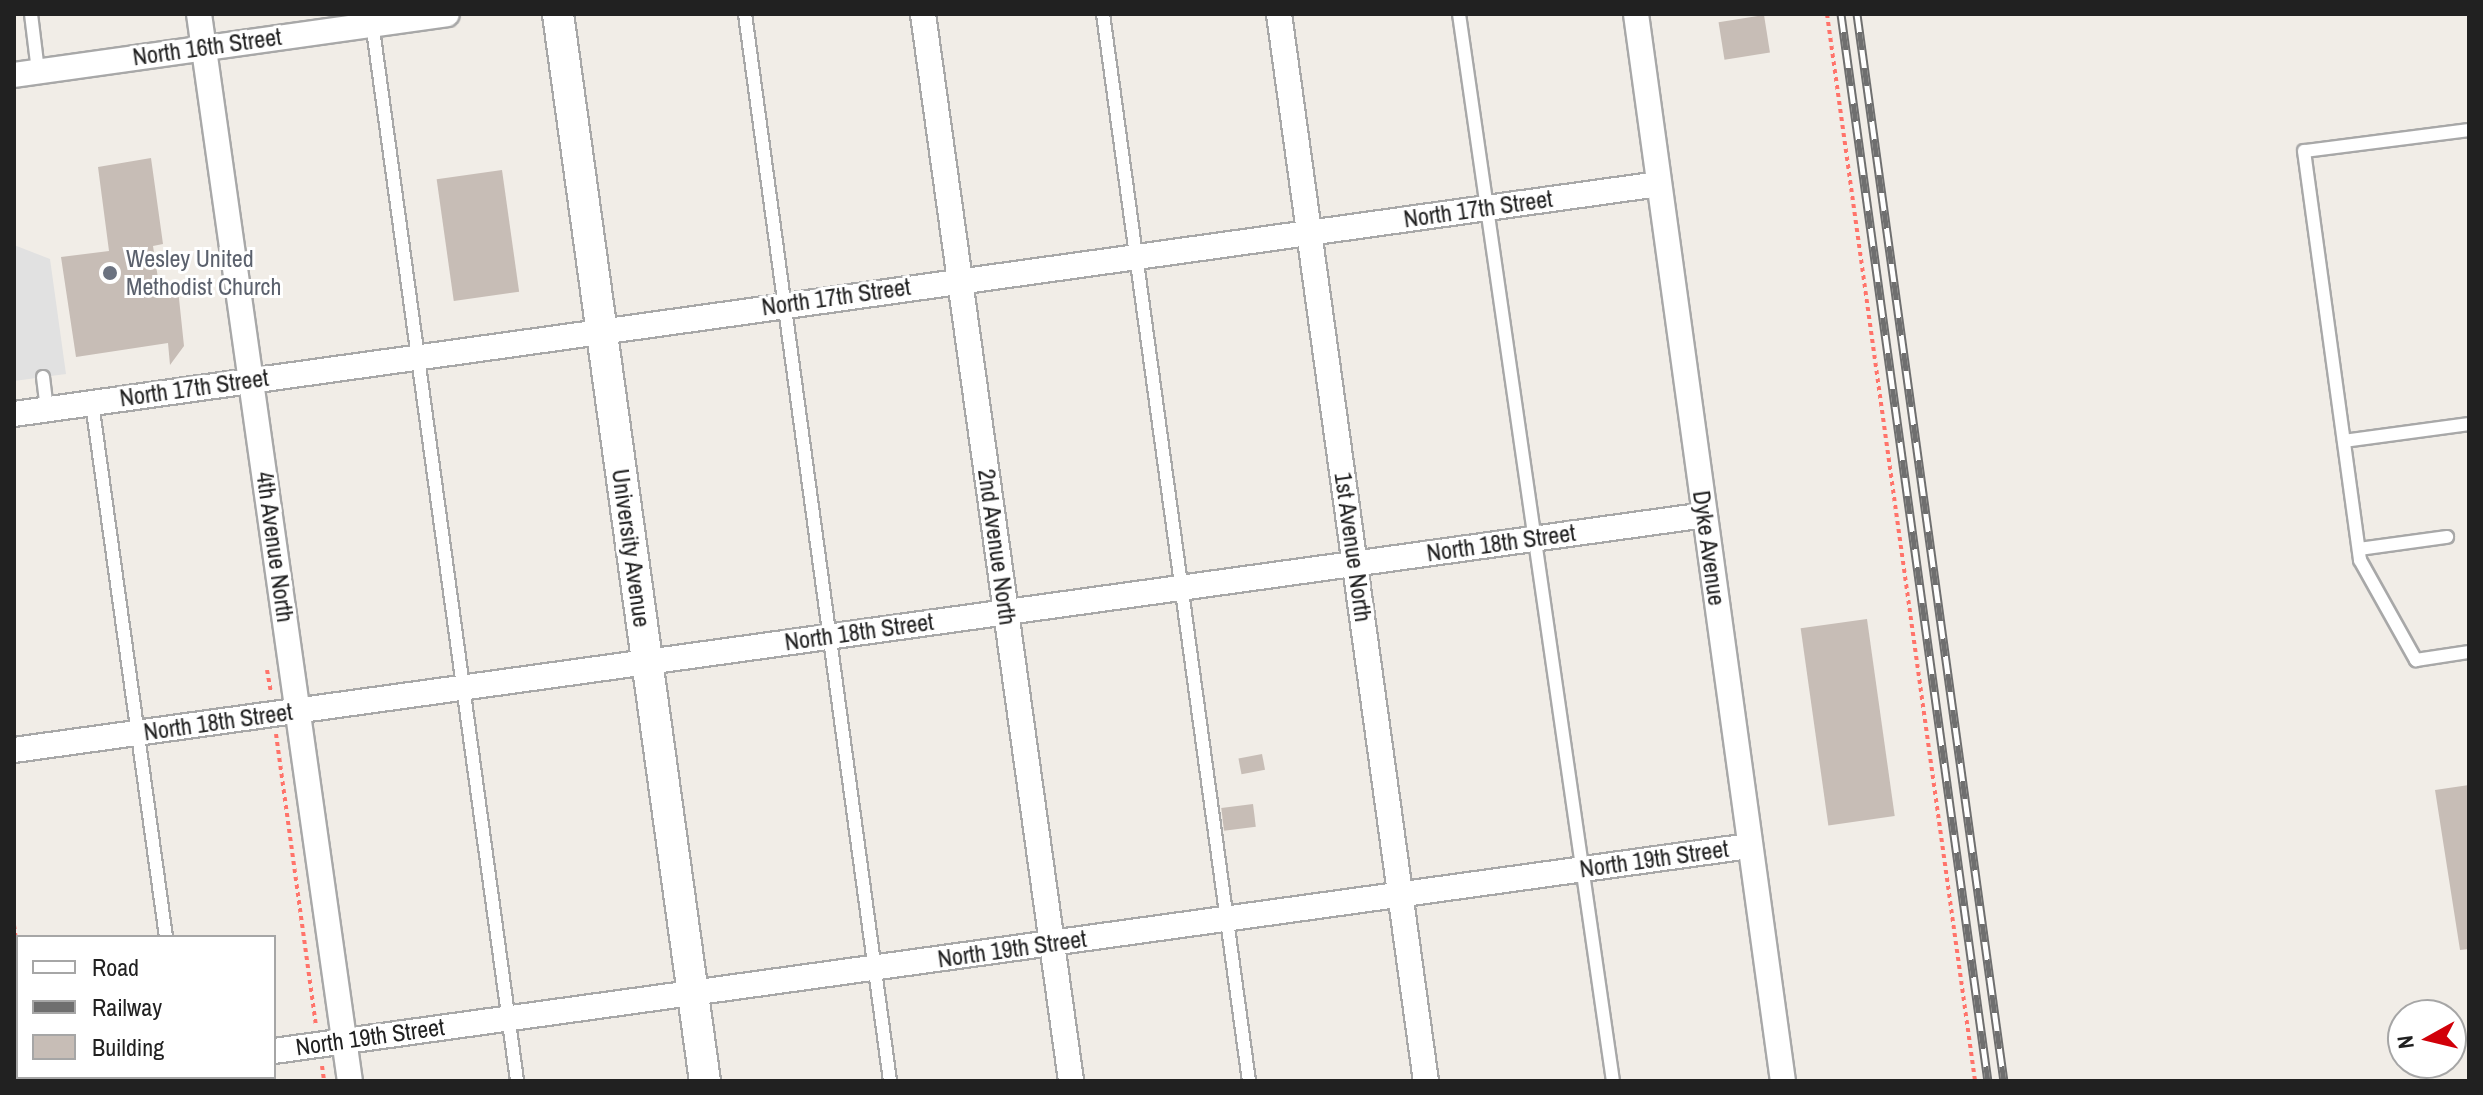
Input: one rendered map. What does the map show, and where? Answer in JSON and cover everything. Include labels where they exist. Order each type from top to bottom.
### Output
[{"type":"street","name":"4th Avenue North","points":[[199,14],[350,1081]]},
{"type":"street","name":"North 16th Street","points":[[14,75],[204,48],[371,19],[447,14]]},
{"type":"street","name":"University Avenue","points":[[558,14],[705,1081]]},
{"type":"street","name":"2nd Avenue North","points":[[923,14],[1071,1081]]},
{"type":"street","name":"1st Avenue North","points":[[1279,14],[1426,1081]]},
{"type":"street","name":"Dyke Avenue","points":[[1636,14],[1783,1081]]},
{"type":"street","name":"North 17th Street","points":[[14,414],[1659,184]]},
{"type":"street","name":"North 18th Street","points":[[14,750],[1705,515]]},
{"type":"street","name":"North 19th Street","points":[[276,1051],[1749,846]]},
{"type":"lane","points":[[31,14],[38,71]]},
{"type":"lane","points":[[745,14],[890,1081]]},
{"type":"lane","points":[[1103,14],[1249,1081]]},
{"type":"lane","points":[[1459,14],[1613,1081]]},
{"type":"lane","points":[[371,19],[517,1081]]},
{"type":"lane","points":[[2469,130],[2304,151],[2359,549],[2416,660],[2469,652]]},
{"type":"lane","points":[[43,377],[47,409]]},
{"type":"lane","points":[[92,403],[166,935]]},
{"type":"lane","points":[[2344,441],[2469,424]]},
{"type":"lane","points":[[2359,549],[2447,537]]},
{"type":"path","points":[[1827,14],[1975,1081]]},
{"type":"shaded area","points":[[14,245],[50,259],[66,374],[14,381]]},
{"type":"building","points":[[1764,15],[1770,53],[1725,60],[1719,22]]},
{"type":"building","name":"Wesley United Methodist Church","points":[[151,158],[163,244],[153,246],[160,291],[178,289],[184,346],[170,365],[168,343],[76,357],[61,257],[109,251],[98,167]]},
{"type":"building","points":[[502,170],[519,292],[454,301],[437,179]]},
{"type":"building","points":[[1867,619],[1895,816],[1828,825],[1801,628]]},
{"type":"building","points":[[1262,754],[1265,770],[1241,774],[1238,759]]},
{"type":"building","points":[[2469,785],[2469,949],[2460,950],[2435,790]]},
{"type":"building","points":[[1253,804],[1256,827],[1224,831],[1221,808]]},
{"type":"railway","points":[[1841,14],[1988,1081]]},
{"type":"railway","points":[[1857,14],[2004,1081]]},
{"type":"place","name":"Wesley United Methodist Church","points":[[110,273]]}]
